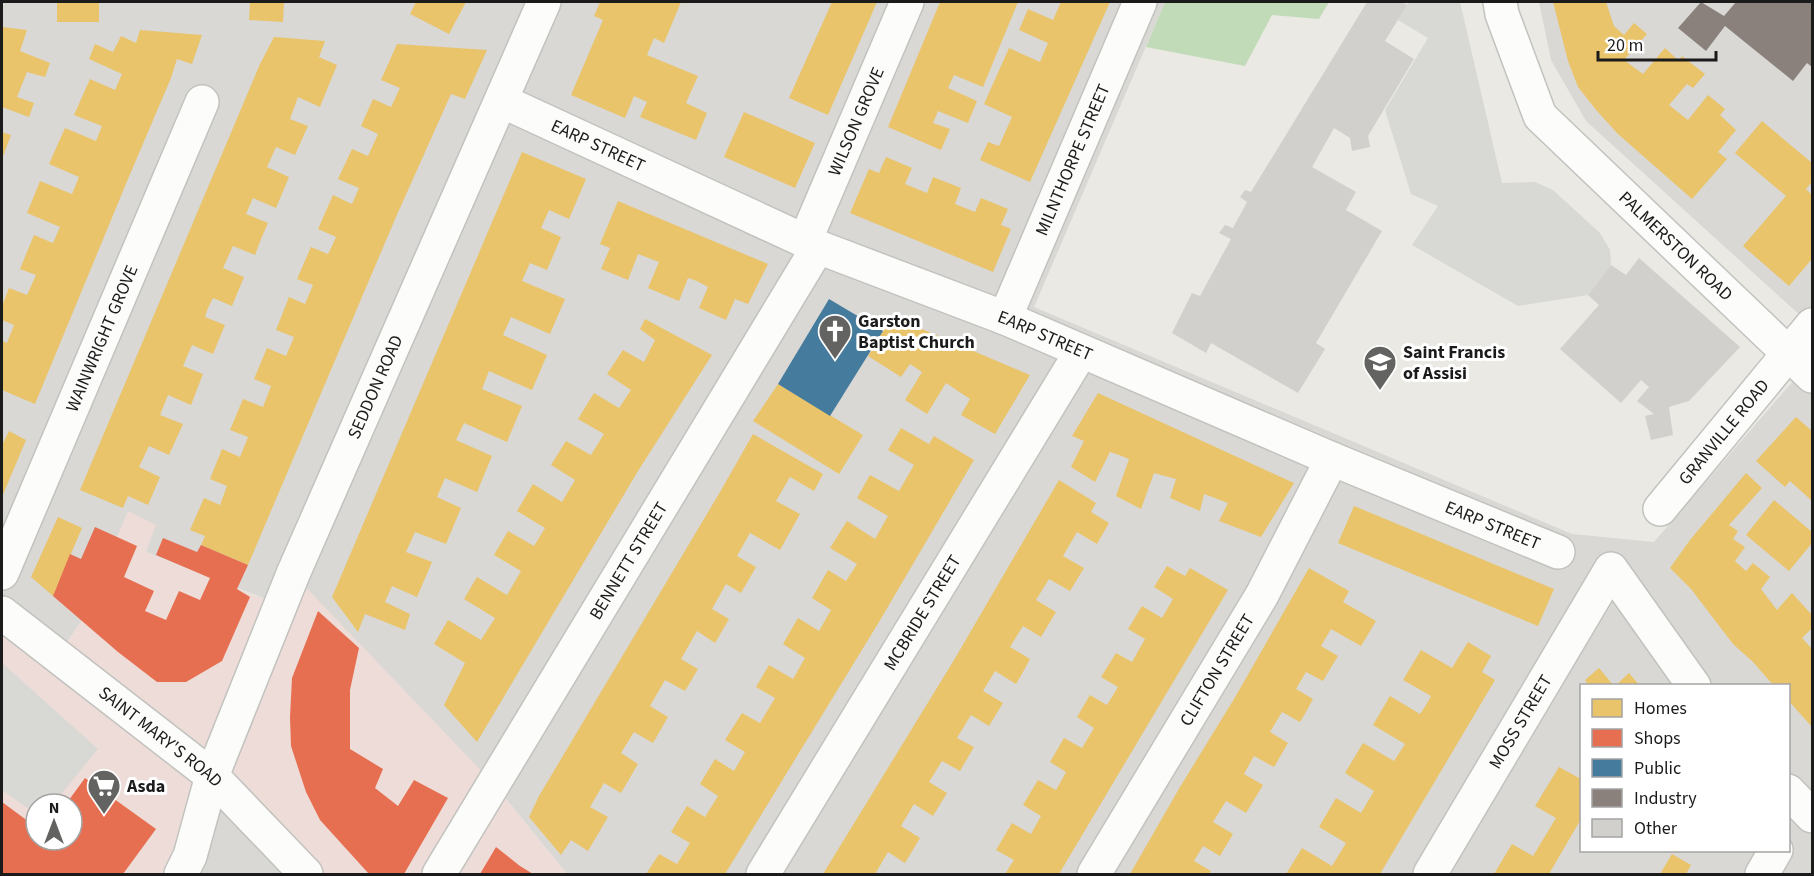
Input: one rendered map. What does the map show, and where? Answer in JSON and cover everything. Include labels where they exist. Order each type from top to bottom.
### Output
[{"type":"street","name":"SEDDON ROAD","points":[[181,874],[190,856],[212,776],[293,574],[544,2]]},
{"type":"street","name":"WILSON GROVE","points":[[812,244],[907,2]]},
{"type":"street","name":"MILNTHORPE STREET","points":[[1005,318],[1140,2]]},
{"type":"street","name":"PALMERSTON ROAD","points":[[1500,2],[1502,14],[1540,116],[1812,376]]},
{"type":"street","name":"EARP STREET","points":[[502,101],[812,244],[1005,318],[1332,459],[1558,552]]},
{"type":"street","name":"WAINWRIGHT GROVE","points":[[2,573],[202,102]]},
{"type":"street","name":"BENNETT STREET","points":[[439,874],[812,244]]},
{"type":"street","name":"GRANVILLE ROAD","points":[[1660,509],[1812,325]]},
{"type":"street","name":"MCBRIDE STREET","points":[[763,874],[1081,352]]},
{"type":"street","name":"CLIFTON STREET","points":[[1094,874],[1262,595],[1332,459]]},
{"type":"street","name":"MOSS STREET","points":[[1430,874],[1611,569],[1693,684]]},
{"type":"street","name":"SAINT MARY'S ROAD","points":[[2,613],[212,776],[306,874]]},
{"type":"street","points":[[1762,874],[1775,852]]},
{"type":"shaded area","points":[[2,2],[1165,2],[1034,307],[1572,534],[1654,542],[1812,359],[1812,874],[567,874],[494,784],[281,605],[146,552],[82,620],[57,657],[2,613]]},
{"type":"shaded area","points":[[1406,2],[1460,2],[1502,183],[1535,182],[1553,190],[1600,233],[1610,250],[1611,265],[1588,295],[1518,306],[1412,245],[1438,206],[1411,194],[1385,110],[1428,38],[1398,20],[1408,3]]},
{"type":"shaded area","points":[[1539,2],[1812,2],[1812,326],[1586,121],[1551,60]]},
{"type":"shaded area","points":[[128,511],[156,525],[146,552],[237,589],[281,605],[293,574],[494,784],[567,874],[306,874],[212,776],[181,874],[2,874],[2,613],[58,656],[82,620]]},
{"type":"shaded area","points":[[2,663],[98,749],[63,792],[24,792],[24,806],[2,790]]},
{"type":"shaded area","points":[[212,776],[306,874],[181,874]]},
{"type":"green space","points":[[1165,2],[1329,2],[1319,19],[1272,15],[1245,66],[1146,47]]},
{"type":"building: Homes","points":[[57,2],[99,2],[99,22],[57,22]]},
{"type":"building: Homes","points":[[250,2],[284,2],[283,22],[249,20]]},
{"type":"building: Homes","points":[[416,2],[466,2],[449,34],[410,14]]},
{"type":"building: Homes","points":[[600,2],[681,2],[664,43],[654,38],[647,55],[698,76],[686,103],[707,113],[696,140],[640,117],[647,102],[634,96],[625,118],[571,95],[603,20],[594,16]]},
{"type":"building: Homes","points":[[832,2],[877,2],[828,115],[789,98]]},
{"type":"building: Homes","points":[[940,2],[1018,2],[983,87],[954,75],[948,88],[977,101],[968,123],[938,111],[933,123],[950,129],[941,150],[888,127]]},
{"type":"building: Homes","points":[[1061,2],[1110,2],[1030,182],[980,160],[988,142],[999,146],[1012,117],[984,104],[1009,48],[1040,62],[1048,43],[1019,30],[1028,9],[1053,20]]},
{"type":"building: Homes","points":[[1553,2],[1606,2],[1614,26],[1624,35],[1634,23],[1647,34],[1624,60],[1643,74],[1665,48],[1679,61],[1682,56],[1705,74],[1693,88],[1687,84],[1669,105],[1688,120],[1708,95],[1725,109],[1720,115],[1736,130],[1718,152],[1727,159],[1692,199],[1618,134],[1578,87],[1568,61]]},
{"type":"building: Homes","points":[[2,27],[27,30],[20,51],[50,63],[45,77],[27,72],[17,97],[34,103],[29,117],[2,107]]},
{"type":"building: Homes","points":[[140,30],[202,35],[192,64],[177,59],[35,404],[2,390],[2,341],[7,343],[14,325],[2,320],[2,306],[9,288],[27,295],[36,275],[20,269],[34,235],[53,243],[60,227],[27,213],[40,181],[72,194],[79,177],[49,164],[65,128],[96,141],[102,126],[74,115],[90,79],[115,90],[122,74],[89,59],[95,44],[113,52],[121,36],[136,43]]},
{"type":"building: Homes","points":[[274,37],[325,41],[319,57],[337,65],[320,107],[298,97],[290,119],[308,126],[295,155],[276,147],[267,167],[289,177],[276,208],[253,198],[246,214],[268,223],[255,255],[233,246],[223,268],[244,277],[232,306],[213,298],[208,308],[205,317],[225,325],[213,354],[192,345],[183,366],[203,374],[191,405],[168,395],[160,415],[183,424],[169,455],[149,446],[139,467],[160,477],[148,505],[128,496],[123,508],[80,490],[260,64]]},
{"type":"building: Homes","points":[[397,44],[487,50],[465,99],[451,94],[396,217],[248,565],[201,545],[205,536],[190,530],[204,498],[220,505],[227,486],[210,479],[222,449],[240,457],[248,437],[230,430],[243,399],[263,407],[271,386],[254,379],[267,348],[286,356],[294,337],[276,330],[289,297],[305,304],[313,285],[297,279],[311,247],[328,254],[336,237],[318,229],[333,195],[352,204],[359,188],[338,179],[352,149],[368,156],[378,134],[361,126],[373,99],[391,107],[400,88],[381,80]]},
{"type":"building: Homes","points":[[744,112],[815,143],[795,188],[724,157]]},
{"type":"building: Homes","points":[[1762,121],[1812,163],[1812,182],[1806,189],[1812,195],[1812,259],[1789,286],[1743,246],[1786,196],[1735,153]]},
{"type":"building: Homes","points":[[2,132],[11,135],[2,159]]},
{"type":"building: Homes","points":[[522,152],[586,179],[569,219],[549,210],[541,228],[561,237],[547,270],[530,263],[522,281],[565,299],[550,334],[511,317],[503,335],[547,355],[532,390],[489,371],[482,389],[522,406],[507,442],[464,423],[456,440],[492,456],[477,492],[445,478],[437,497],[461,508],[446,544],[415,532],[406,552],[432,562],[417,597],[392,586],[385,602],[410,614],[405,630],[365,614],[358,632],[332,597]]},
{"type":"building: Homes","points":[[886,157],[912,168],[905,184],[927,193],[933,177],[961,188],[955,204],[975,212],[981,198],[1008,209],[1001,225],[1011,229],[993,272],[850,213],[869,169],[879,173]]},
{"type":"building: Homes","points":[[618,201],[768,264],[748,304],[735,299],[726,320],[699,308],[708,287],[697,281],[688,278],[679,301],[648,288],[659,262],[638,254],[628,280],[601,269],[610,248],[600,244]]},
{"type":"building: Homes","points":[[896,318],[1030,375],[995,434],[961,415],[970,399],[946,383],[927,414],[905,400],[922,372],[910,364],[901,377],[868,356],[883,331]]},
{"type":"building: Homes","points":[[645,319],[712,355],[638,471],[477,742],[444,705],[465,663],[434,644],[448,620],[481,640],[495,618],[464,599],[477,577],[507,595],[521,571],[494,555],[508,531],[534,546],[545,528],[517,511],[533,484],[562,502],[575,480],[551,465],[566,441],[591,455],[604,434],[578,419],[594,393],[619,408],[631,390],[607,374],[623,350],[644,362],[655,340],[640,329]]},
{"type":"building: Homes","points":[[778,384],[863,435],[839,474],[753,421]]},
{"type":"building: Homes","points":[[1098,393],[1294,483],[1261,537],[1219,521],[1228,503],[1204,494],[1200,511],[1170,498],[1176,479],[1154,473],[1141,509],[1116,496],[1129,459],[1119,455],[1110,452],[1095,482],[1071,467],[1084,441],[1072,436]]},
{"type":"building: Homes","points":[[1796,417],[1812,431],[1812,501],[1790,481],[1785,487],[1756,461]]},
{"type":"building: Homes","points":[[901,428],[929,444],[934,436],[974,460],[879,622],[725,874],[646,874],[659,854],[677,864],[690,843],[671,832],[687,806],[705,817],[718,796],[700,784],[715,759],[734,771],[745,752],[725,740],[742,713],[760,723],[775,698],[756,687],[769,665],[793,679],[805,658],[783,644],[798,618],[819,631],[831,610],[812,598],[828,570],[846,581],[857,564],[830,548],[847,521],[875,539],[888,516],[857,498],[870,475],[899,491],[914,465],[888,450]]},
{"type":"building: Homes","points":[[9,431],[26,440],[2,497],[2,445]]},
{"type":"building: Homes","points":[[753,434],[823,474],[814,491],[790,477],[776,501],[800,514],[780,550],[750,533],[737,556],[756,567],[741,593],[726,584],[712,609],[729,619],[715,643],[697,631],[681,659],[698,669],[685,691],[665,680],[650,706],[668,717],[653,743],[634,732],[621,753],[638,764],[621,793],[604,783],[590,807],[608,817],[588,851],[571,840],[561,855],[529,817],[539,796]]},
{"type":"building: Homes","points":[[1746,473],[1762,488],[1729,525],[1738,531],[1733,539],[1745,547],[1735,561],[1746,571],[1753,563],[1770,577],[1761,589],[1777,610],[1792,593],[1812,615],[1812,628],[1802,638],[1812,649],[1812,727],[1790,702],[1790,684],[1772,684],[1733,644],[1691,589],[1670,568],[1690,540]]},
{"type":"building: Homes","points":[[1059,480],[1096,503],[1091,512],[1109,523],[1097,544],[1077,532],[1063,556],[1084,568],[1070,591],[1049,579],[1036,600],[1056,612],[1041,637],[1023,626],[1010,647],[1030,659],[1016,684],[995,671],[983,691],[1003,703],[989,726],[971,715],[957,738],[974,747],[960,771],[942,761],[929,782],[947,793],[933,816],[914,804],[901,826],[920,838],[905,863],[888,852],[875,874],[823,874],[954,660]]},
{"type":"building: Homes","points":[[1774,500],[1812,532],[1812,543],[1789,571],[1746,535]]},
{"type":"building: Homes","points":[[1354,506],[1554,589],[1538,626],[1338,543]]},
{"type":"building: Homes","points":[[58,517],[82,528],[53,596],[31,577]]},
{"type":"building: Homes","points":[[1167,566],[1185,576],[1190,568],[1228,590],[1059,874],[1005,874],[1014,860],[996,850],[1012,823],[1031,834],[1041,816],[1023,805],[1038,780],[1056,790],[1066,772],[1050,762],[1064,738],[1082,748],[1094,728],[1077,717],[1090,695],[1107,705],[1118,687],[1101,677],[1116,653],[1132,662],[1145,639],[1128,629],[1142,606],[1162,618],[1173,599],[1154,587]]},
{"type":"building: Homes","points":[[1309,568],[1349,591],[1343,602],[1376,621],[1361,646],[1331,629],[1321,646],[1338,656],[1323,681],[1306,672],[1296,689],[1313,699],[1306,712],[1300,722],[1282,712],[1270,732],[1288,743],[1274,767],[1254,756],[1244,774],[1263,785],[1246,813],[1226,801],[1213,822],[1233,834],[1220,856],[1203,846],[1194,861],[1211,871],[1209,874],[1130,874],[1234,699]]},
{"type":"building: Homes","points":[[1468,642],[1491,656],[1482,672],[1495,680],[1380,874],[1286,874],[1302,848],[1332,866],[1346,843],[1319,827],[1336,798],[1361,813],[1374,791],[1345,773],[1363,743],[1394,761],[1405,744],[1373,725],[1390,696],[1420,714],[1426,705],[1431,696],[1403,680],[1421,650],[1452,668]]},
{"type":"building: Homes","points":[[1599,668],[1612,684],[1588,684],[1585,680]]},
{"type":"building: Homes","points":[[1629,673],[1638,684],[1617,684]]},
{"type":"building: Homes","points":[[1559,767],[1580,776],[1580,821],[1549,874],[1494,874],[1512,844],[1533,856],[1556,818],[1535,806]]},
{"type":"building: Homes","points":[[1672,854],[1691,865],[1686,874],[1660,874]]},
{"type":"building: Shops","points":[[95,527],[137,546],[124,577],[154,591],[145,611],[166,620],[179,591],[200,600],[210,578],[156,555],[163,538],[197,552],[201,545],[248,565],[237,589],[250,597],[222,661],[186,682],[157,682],[53,596],[70,554],[81,559]]},
{"type":"building: Shops","points":[[318,611],[359,648],[350,690],[350,749],[383,769],[375,788],[398,806],[414,780],[448,798],[404,874],[369,874],[320,820],[306,792],[291,746],[292,678]]},
{"type":"building: Shops","name":"Asda","points":[[85,778],[156,829],[123,874],[2,874],[2,802],[24,818],[24,852],[84,852],[84,792],[75,792]]},
{"type":"building: Shops","points":[[496,847],[520,866],[533,874],[480,874]]},
{"type":"building: Public","points":[[829,299],[883,331],[830,416],[778,384]]},
{"type":"building: Industry","points":[[1701,2],[1724,16],[1736,2],[1812,2],[1812,67],[1807,63],[1793,81],[1725,26],[1706,51],[1678,28]]},
{"type":"building: Other","points":[[1367,2],[1402,2],[1407,5],[1385,41],[1414,59],[1368,136],[1370,147],[1352,151],[1350,138],[1334,128],[1312,167],[1356,192],[1346,210],[1382,231],[1316,343],[1325,349],[1298,393],[1211,343],[1206,353],[1172,333],[1192,293],[1200,296],[1231,239],[1219,233],[1225,225],[1233,228],[1247,202],[1240,197],[1245,190],[1251,192]]},
{"type":"building: Other","points":[[1639,258],[1740,347],[1689,401],[1669,407],[1673,435],[1651,440],[1645,416],[1654,414],[1637,401],[1649,387],[1641,380],[1621,403],[1560,349],[1599,305],[1588,295],[1611,265],[1626,275]]},
{"type":"place","name":"Garston Baptist Church","points":[[835,360]]},
{"type":"place","name":"Saint Francis of Assisi","points":[[1380,391]]},
{"type":"place","name":"Asda","points":[[104,815]]}]
